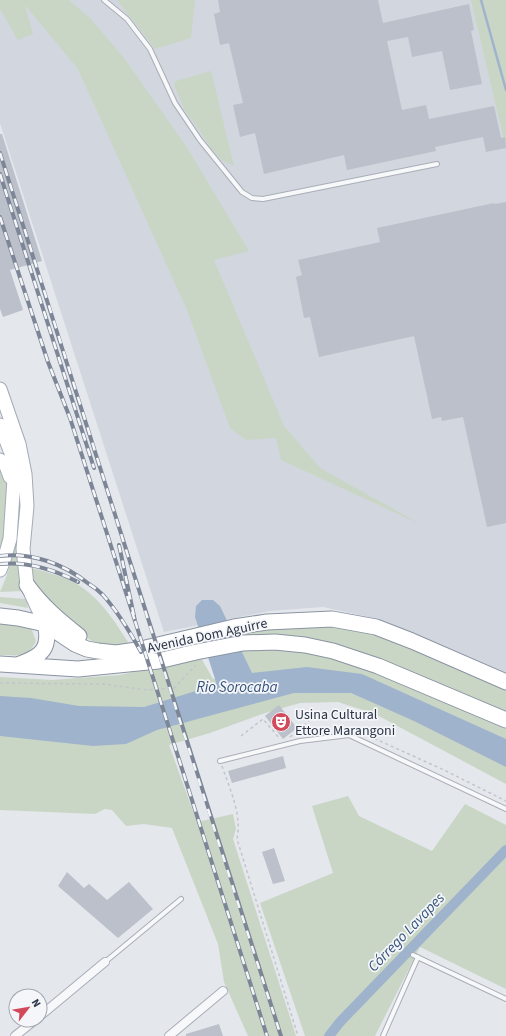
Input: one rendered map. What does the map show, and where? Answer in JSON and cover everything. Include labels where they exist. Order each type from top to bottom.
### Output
[{"type":"highway","points":[[27,585],[39,602],[81,638],[116,653]]},
{"type":"highway","name":"Avenida Dom Aguirre","points":[[0,616],[45,624],[81,646],[98,651],[116,653],[137,650],[234,627],[267,622],[332,619],[376,627],[412,640],[506,682]]},
{"type":"highway","points":[[17,665],[34,659],[46,646],[47,634],[45,624]]},
{"type":"highway","name":"Avenida Dom Aguirre","points":[[0,664],[78,669],[197,657],[243,643],[275,642],[298,644],[333,651],[378,666],[460,702],[506,720]]},
{"type":"highway","points":[[0,674],[55,676],[121,672],[158,661]]},
{"type":"main road","points":[[0,389],[20,446],[26,474],[27,506],[23,549],[27,585],[45,624]]},
{"type":"main road","points":[[0,425],[12,497],[10,539],[0,570]]},
{"type":"street","points":[[48,1009],[105,962]]},
{"type":"street","points":[[168,1036],[223,991]]},
{"type":"lane","points":[[104,0],[127,19],[150,49],[175,103],[196,134],[242,192],[252,198],[263,199],[437,164]]},
{"type":"lane","points":[[220,761],[300,741],[349,736],[506,809]]},
{"type":"lane","points":[[105,962],[181,899]]},
{"type":"lane","points":[[413,955],[506,999]]},
{"type":"lane","points":[[383,1036],[418,958]]},
{"type":"path","points":[[0,683],[103,684],[147,690],[174,688],[197,657]]},
{"type":"path","points":[[241,736],[264,719],[283,742]]},
{"type":"path","points":[[288,738],[309,721]]},
{"type":"path","points":[[220,761],[235,802],[239,829],[237,839],[298,1036]]},
{"type":"shaded area","points":[[0,0],[486,0],[506,67],[506,676],[373,618],[323,607],[270,611],[164,632],[0,123]]},
{"type":"green space","points":[[0,0],[69,0],[90,18],[124,58],[188,149],[249,251],[214,260],[284,426],[320,468],[422,525],[281,460],[276,438],[246,440],[230,428],[187,310],[78,69],[25,5],[33,34],[18,40],[0,9]]},
{"type":"green space","points":[[117,0],[195,0],[191,38],[155,49]]},
{"type":"green space","points":[[471,0],[506,0],[506,148]]},
{"type":"green space","points":[[211,71],[234,166],[223,161],[212,150],[185,111],[174,85],[176,81]]},
{"type":"green space","points":[[0,469],[6,476],[8,485],[2,548],[0,549]]},
{"type":"green space","points":[[19,525],[21,525],[19,567],[23,591],[0,592],[12,559]]},
{"type":"green space","points":[[32,568],[71,581],[83,588],[97,600],[109,614],[130,645],[105,646],[92,641],[77,631],[37,591],[33,580]]},
{"type":"green space","points":[[0,597],[26,599],[28,608],[0,603]]},
{"type":"green space","points":[[0,621],[22,624],[32,630],[36,641],[33,647],[21,655],[0,655]]},
{"type":"green space","points":[[328,625],[380,636],[506,687],[506,714],[377,659],[236,639],[232,632],[261,627]]},
{"type":"green space","points":[[246,647],[329,654],[506,724],[506,784],[375,714],[338,702],[300,703],[169,745],[197,822],[233,814],[236,829],[233,839],[296,1036],[248,1036],[224,982],[218,944],[172,828],[144,824],[126,826],[112,810],[105,809],[95,814],[0,810],[0,677],[52,680],[120,675],[200,656],[213,679],[249,670],[240,648]]},
{"type":"green space","points":[[348,796],[359,816],[432,851],[465,804],[506,825],[506,989],[420,947],[375,1036],[305,1036],[260,903],[333,873],[312,806]]},
{"type":"water","name":"Rio Sorocaba","points":[[202,600],[213,600],[220,606],[252,673],[307,667],[362,674],[506,739],[506,767],[414,721],[351,693],[294,693],[157,730],[126,744],[93,746],[0,736],[0,696],[31,698],[79,706],[144,707],[215,685],[216,682],[195,617],[196,606]]},
{"type":"building","points":[[218,0],[378,0],[383,23],[469,4],[474,30],[471,31],[482,84],[450,90],[442,51],[412,57],[408,37],[387,41],[402,110],[426,105],[429,119],[494,106],[501,138],[505,137],[506,148],[486,152],[483,137],[435,147],[436,151],[347,170],[344,155],[264,174],[255,133],[240,137],[233,105],[243,103],[229,43],[220,45],[214,14],[220,12]]},
{"type":"building","points":[[0,134],[2,134],[42,261],[10,270],[23,310],[3,317],[0,309]]},
{"type":"building","points":[[506,202],[506,523],[487,527],[463,417],[442,421],[441,417],[432,419],[414,336],[319,357],[310,317],[304,318],[296,277],[302,275],[298,260],[380,242],[377,228],[494,203]]},
{"type":"building","name":"Usina Cultural Ettore Marangoni","points":[[279,705],[297,728],[283,739],[265,716]]},
{"type":"building","points":[[283,756],[286,768],[232,783],[228,771]]},
{"type":"building","points":[[274,848],[285,881],[273,884],[262,852]]},
{"type":"building","points":[[67,872],[84,888],[89,884],[107,900],[129,882],[153,909],[118,938],[58,886]]},
{"type":"building","points":[[219,1024],[223,1036],[186,1036],[186,1034]]},
{"type":"waterway","points":[[481,0],[506,90]]},
{"type":"waterway","name":"Córrego Lavapes","points":[[329,1036],[340,1022],[506,850]]},
{"type":"railway","points":[[0,153],[281,1036]]},
{"type":"railway","points":[[0,174],[94,468]]},
{"type":"railway","points":[[0,217],[48,362],[70,418],[135,621],[119,545]]},
{"type":"railway","points":[[0,556],[12,555],[36,558],[58,565],[79,577],[103,595],[114,608],[124,622],[141,652]]},
{"type":"railway","points":[[0,564],[10,563],[40,567],[78,582]]},
{"type":"railway","points":[[135,621],[267,1036]]},
{"type":"place","name":"Usina Cultural Ettore Marangoni","points":[[281,722]]}]
